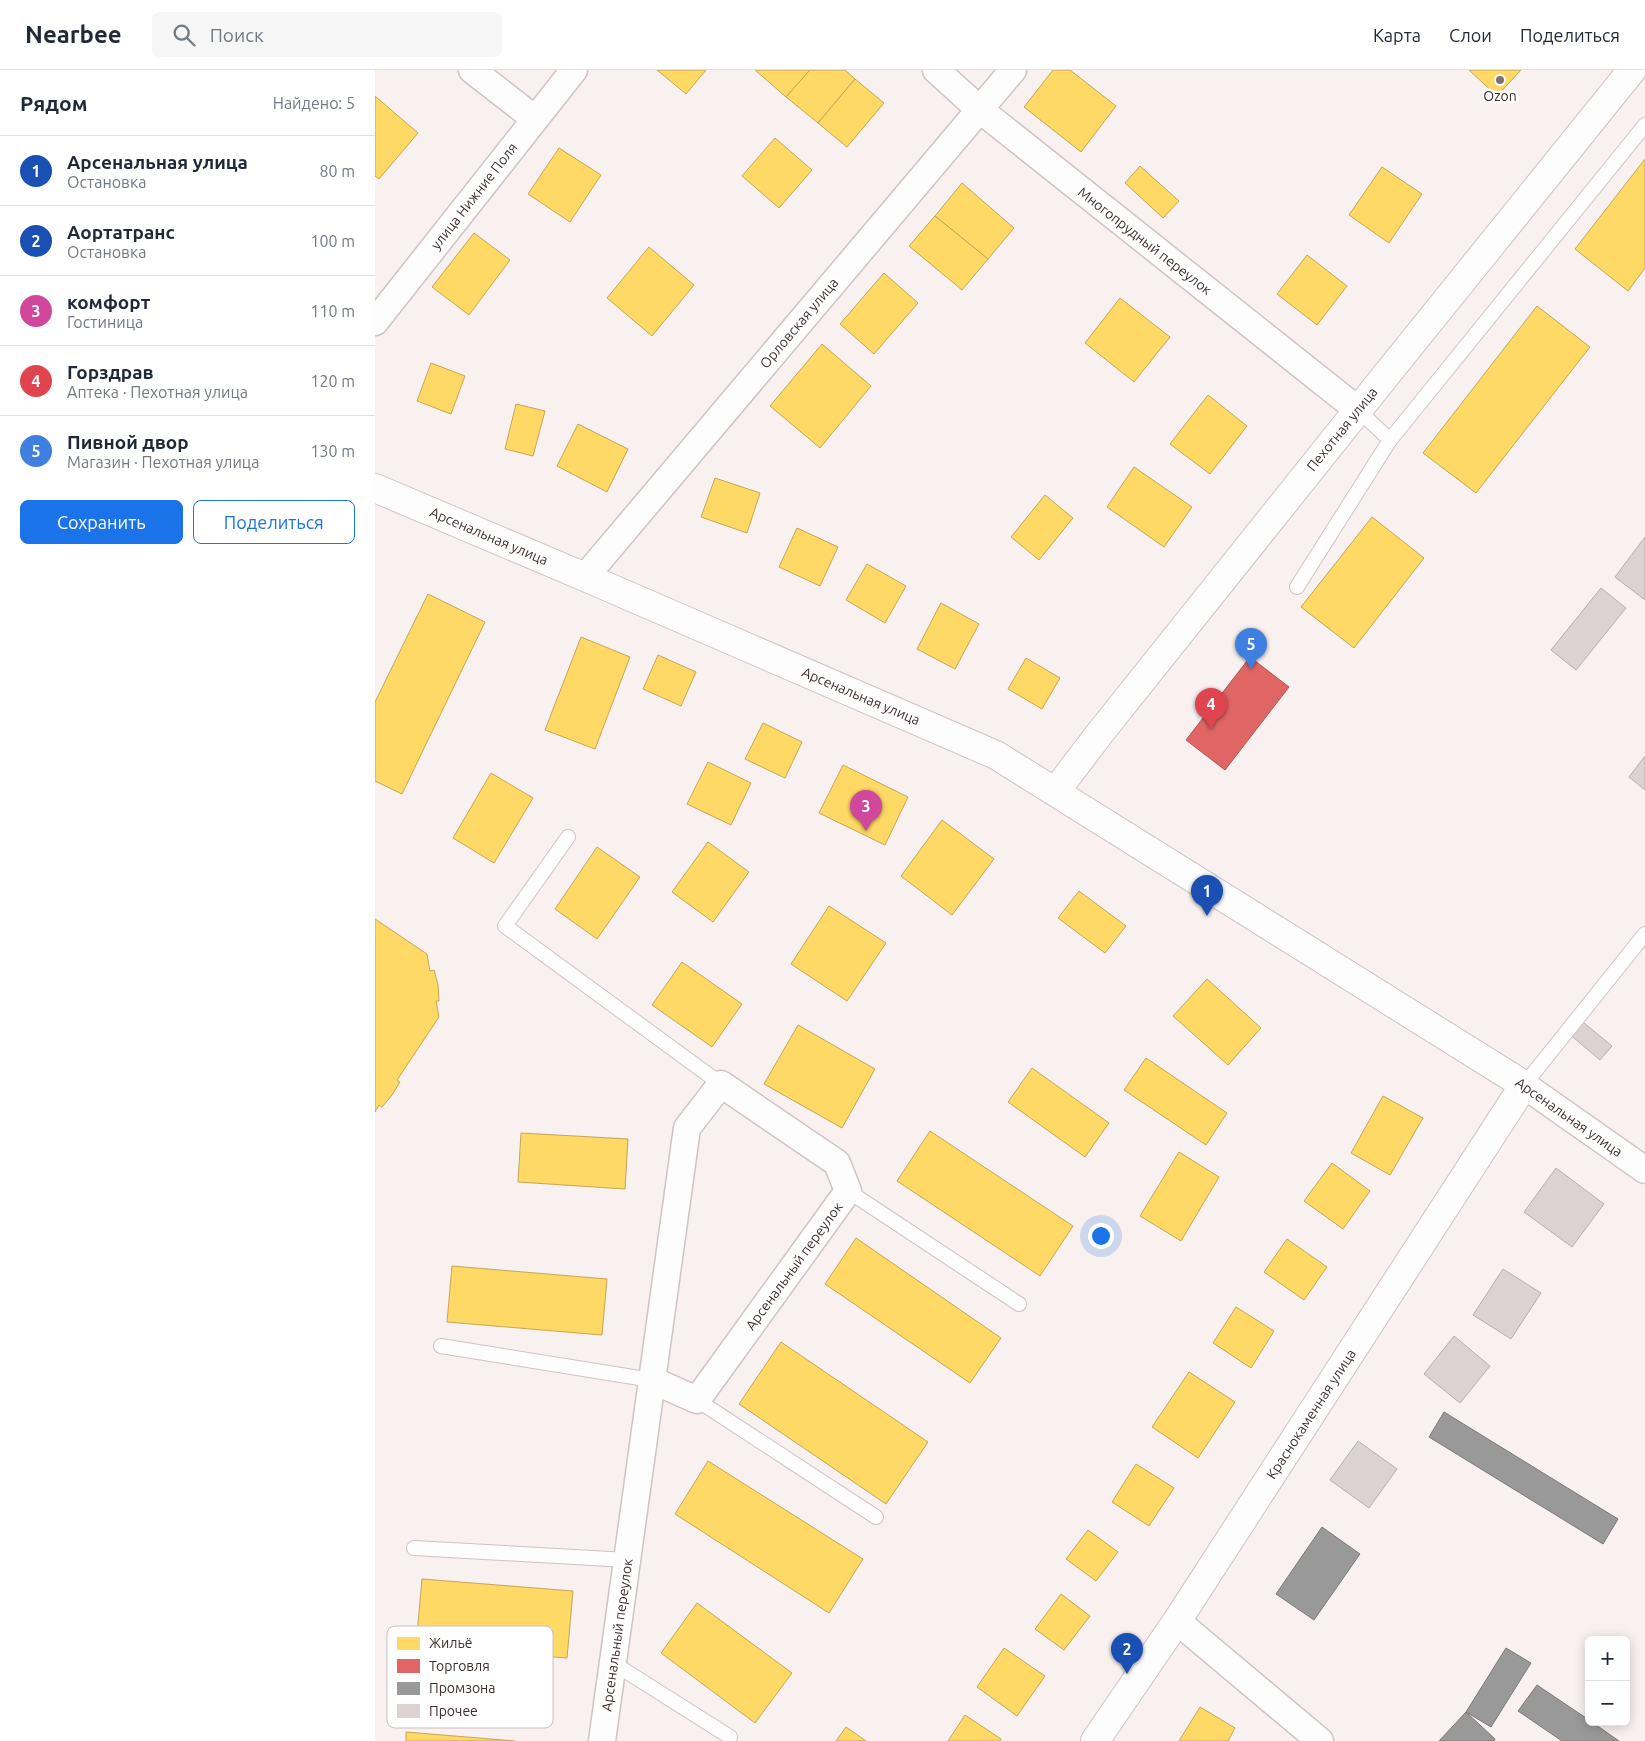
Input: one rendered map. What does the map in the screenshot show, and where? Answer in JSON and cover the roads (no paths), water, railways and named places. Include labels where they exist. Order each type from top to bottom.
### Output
[{"type":"street","points":[[472,70],[535,119]]},
{"type":"street","name":"улица Нижние Поля","points":[[375,322],[574,70]]},
{"type":"street","name":"Многопрудный переулок","points":[[936,70],[979,109],[1357,410]]},
{"type":"street","name":"Орловская улица","points":[[585,577],[1013,70]]},
{"type":"street","name":"Пехотная улица","points":[[1056,791],[1357,410],[1632,70]]},
{"type":"street","name":"Арсенальная улица","points":[[375,488],[996,755],[1524,1085],[1645,1170]]},
{"type":"street","name":"Арсенальный переулок","points":[[602,1741],[687,1128],[721,1084],[837,1163],[848,1192],[697,1400]]},
{"type":"street","name":"Краснокаменная улица","points":[[1095,1741],[1177,1621],[1524,1085]]},
{"type":"street","points":[[652,1380],[697,1400]]},
{"type":"street","points":[[1177,1621],[1320,1741]]},
{"type":"lane","points":[[1297,587],[1390,440],[1645,125]]},
{"type":"lane","points":[[1357,410],[1390,440]]},
{"type":"lane","points":[[568,837],[505,926],[721,1084]]},
{"type":"lane","points":[[1524,1085],[1645,934]]},
{"type":"lane","points":[[848,1192],[1019,1304]]},
{"type":"lane","points":[[441,1346],[652,1380]]},
{"type":"lane","points":[[697,1400],[876,1518]]},
{"type":"lane","points":[[414,1548],[628,1560]]},
{"type":"lane","points":[[613,1664],[730,1737]]},
{"type":"place","name":"Ozon","points":[[1500,80]]},
{"type":"place","name":"Пивной двор","points":[[1251,669]]},
{"type":"place","name":"Горздрав","points":[[1211,729]]},
{"type":"place","name":"комфорт","points":[[866,831]]},
{"type":"place","name":"Арсенальная улица","points":[[1207,916]]},
{"type":"place","name":"Аортатранс","points":[[1127,1674]]}]
